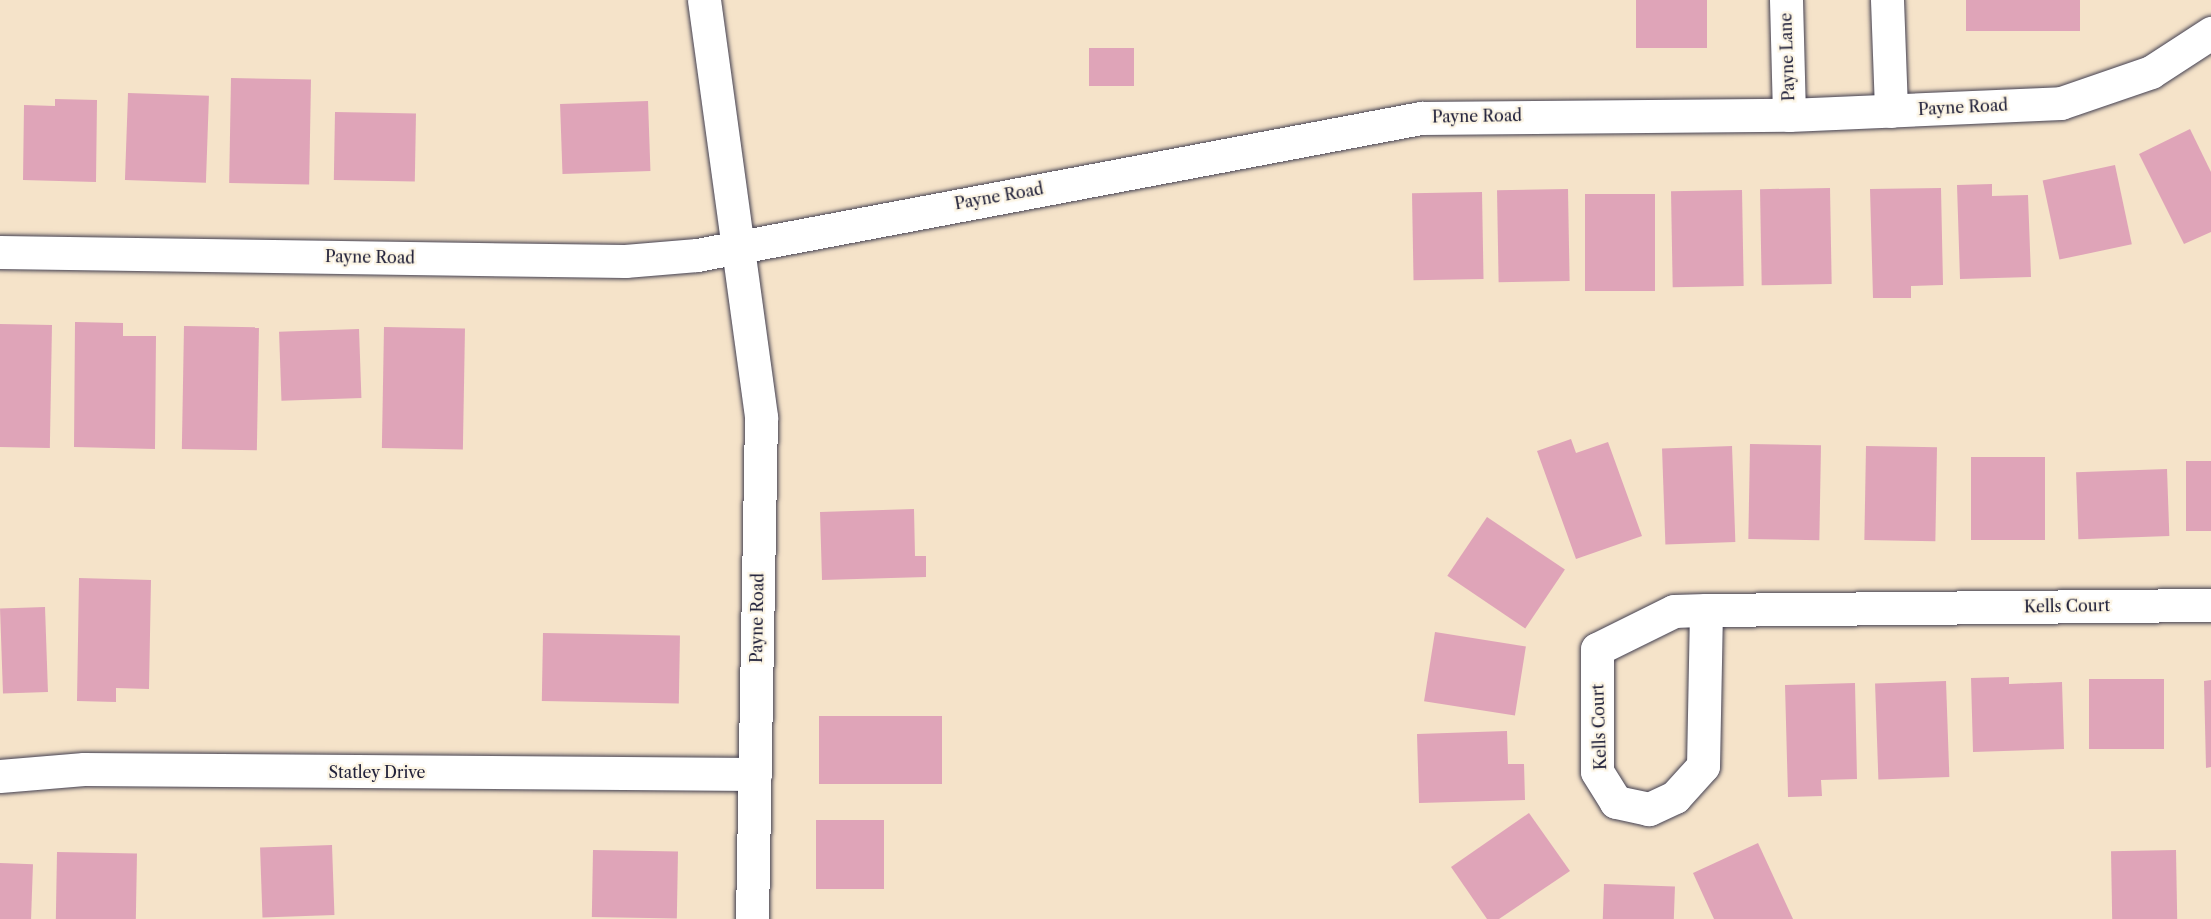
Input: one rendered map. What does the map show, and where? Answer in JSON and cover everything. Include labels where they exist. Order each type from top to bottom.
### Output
[{"type":"street","name":"Payne Road","points":[[704,0],[761,417],[752,919]]},
{"type":"street","name":"Payne Lane","points":[[1786,0],[1789,115]]},
{"type":"street","points":[[1887,0],[1891,111]]},
{"type":"street","name":"Payne Road","points":[[0,252],[625,261],[739,246],[1420,118],[1789,115],[2061,103],[2151,72],[2211,33]]},
{"type":"street","name":"Kells Court","points":[[1706,610],[1704,766],[1675,797],[1649,809],[1616,802],[1597,771],[1597,649],[1674,611],[1706,610],[2211,605]]},
{"type":"street","name":"Statley Drive","points":[[0,776],[84,770],[755,774]]},
{"type":"building","points":[[1636,0],[1707,0],[1707,48],[1636,48]]},
{"type":"building","points":[[1966,0],[2080,0],[2080,31],[1966,31]]},
{"type":"building","points":[[1089,48],[1134,48],[1134,86],[1089,86]]},
{"type":"building","points":[[231,78],[311,79],[309,184],[229,183]]},
{"type":"building","points":[[128,93],[209,96],[206,183],[125,180]]},
{"type":"building","points":[[55,99],[97,100],[96,182],[23,180],[24,105],[55,106]]},
{"type":"building","points":[[648,101],[650,171],[562,174],[560,104]]},
{"type":"building","points":[[335,112],[416,113],[415,181],[334,180]]},
{"type":"building","points":[[2190,129],[2211,172],[2211,232],[2184,244],[2139,154]]},
{"type":"building","points":[[2115,165],[2132,244],[2059,260],[2043,180]]},
{"type":"building","points":[[1992,184],[1992,196],[2028,195],[2031,277],[1960,279],[1957,185]]},
{"type":"building","points":[[1830,188],[1832,284],[1762,285],[1760,189]]},
{"type":"building","points":[[1941,188],[1943,285],[1911,286],[1911,298],[1873,298],[1870,189]]},
{"type":"building","points":[[1568,189],[1570,281],[1499,282],[1497,190]]},
{"type":"building","points":[[1742,190],[1744,286],[1673,287],[1671,191]]},
{"type":"building","points":[[1482,192],[1484,279],[1414,280],[1412,193]]},
{"type":"building","points":[[1585,194],[1655,194],[1655,291],[1585,291]]},
{"type":"building","points":[[75,322],[123,323],[123,336],[156,336],[155,449],[74,447]]},
{"type":"building","points":[[0,324],[52,325],[50,448],[0,447]]},
{"type":"building","points":[[184,326],[259,327],[257,450],[182,449]]},
{"type":"building","points":[[384,327],[465,328],[463,449],[382,448]]},
{"type":"building","points":[[359,329],[361,398],[281,401],[279,332]]},
{"type":"building","points":[[1571,439],[1576,453],[1608,442],[1642,536],[1576,559],[1537,451]]},
{"type":"building","points":[[1750,444],[1821,445],[1819,540],[1748,539]]},
{"type":"building","points":[[1732,446],[1735,542],[1665,544],[1662,448]]},
{"type":"building","points":[[1866,446],[1937,447],[1935,541],[1864,540]]},
{"type":"building","points":[[1971,457],[2045,457],[2045,540],[1971,540]]},
{"type":"building","points":[[2186,461],[2211,461],[2211,531],[2186,531]]},
{"type":"building","points":[[2167,469],[2169,536],[2078,539],[2076,472]]},
{"type":"building","points":[[914,509],[915,556],[926,556],[926,577],[822,580],[820,512]]},
{"type":"building","points":[[1487,517],[1565,570],[1525,628],[1447,576]]},
{"type":"building","points":[[79,578],[151,580],[149,689],[116,688],[116,702],[77,701]]},
{"type":"building","points":[[45,607],[48,692],[3,694],[0,609]]},
{"type":"building","points":[[1435,632],[1526,646],[1515,716],[1424,701]]},
{"type":"building","points":[[543,633],[680,635],[679,703],[542,701]]},
{"type":"building","points":[[2009,677],[2009,684],[2062,682],[2064,749],[1973,752],[1971,678]]},
{"type":"building","points":[[2089,679],[2164,679],[2164,749],[2089,749]]},
{"type":"building","points":[[2211,680],[2211,767],[2206,768],[2204,681]]},
{"type":"building","points":[[1946,681],[1949,777],[1878,779],[1875,683]]},
{"type":"building","points":[[1855,683],[1857,779],[1821,780],[1822,796],[1788,797],[1785,685]]},
{"type":"building","points":[[819,716],[942,716],[942,784],[819,784]]},
{"type":"building","points":[[1507,731],[1508,764],[1524,764],[1525,800],[1419,803],[1417,734]]},
{"type":"building","points":[[1529,813],[1570,871],[1499,919],[1487,919],[1451,867]]},
{"type":"building","points":[[816,820],[884,820],[884,889],[816,889]]},
{"type":"building","points":[[1758,843],[1793,919],[1714,919],[1693,873]]},
{"type":"building","points":[[332,845],[334,915],[262,917],[260,848]]},
{"type":"building","points":[[593,850],[678,851],[677,918],[592,917]]},
{"type":"building","points":[[2176,850],[2177,919],[2112,919],[2111,851]]},
{"type":"building","points":[[57,852],[137,853],[136,919],[56,919]]},
{"type":"building","points":[[0,863],[33,864],[31,919],[0,919]]},
{"type":"building","points":[[1604,884],[1675,886],[1674,919],[1603,919]]}]
